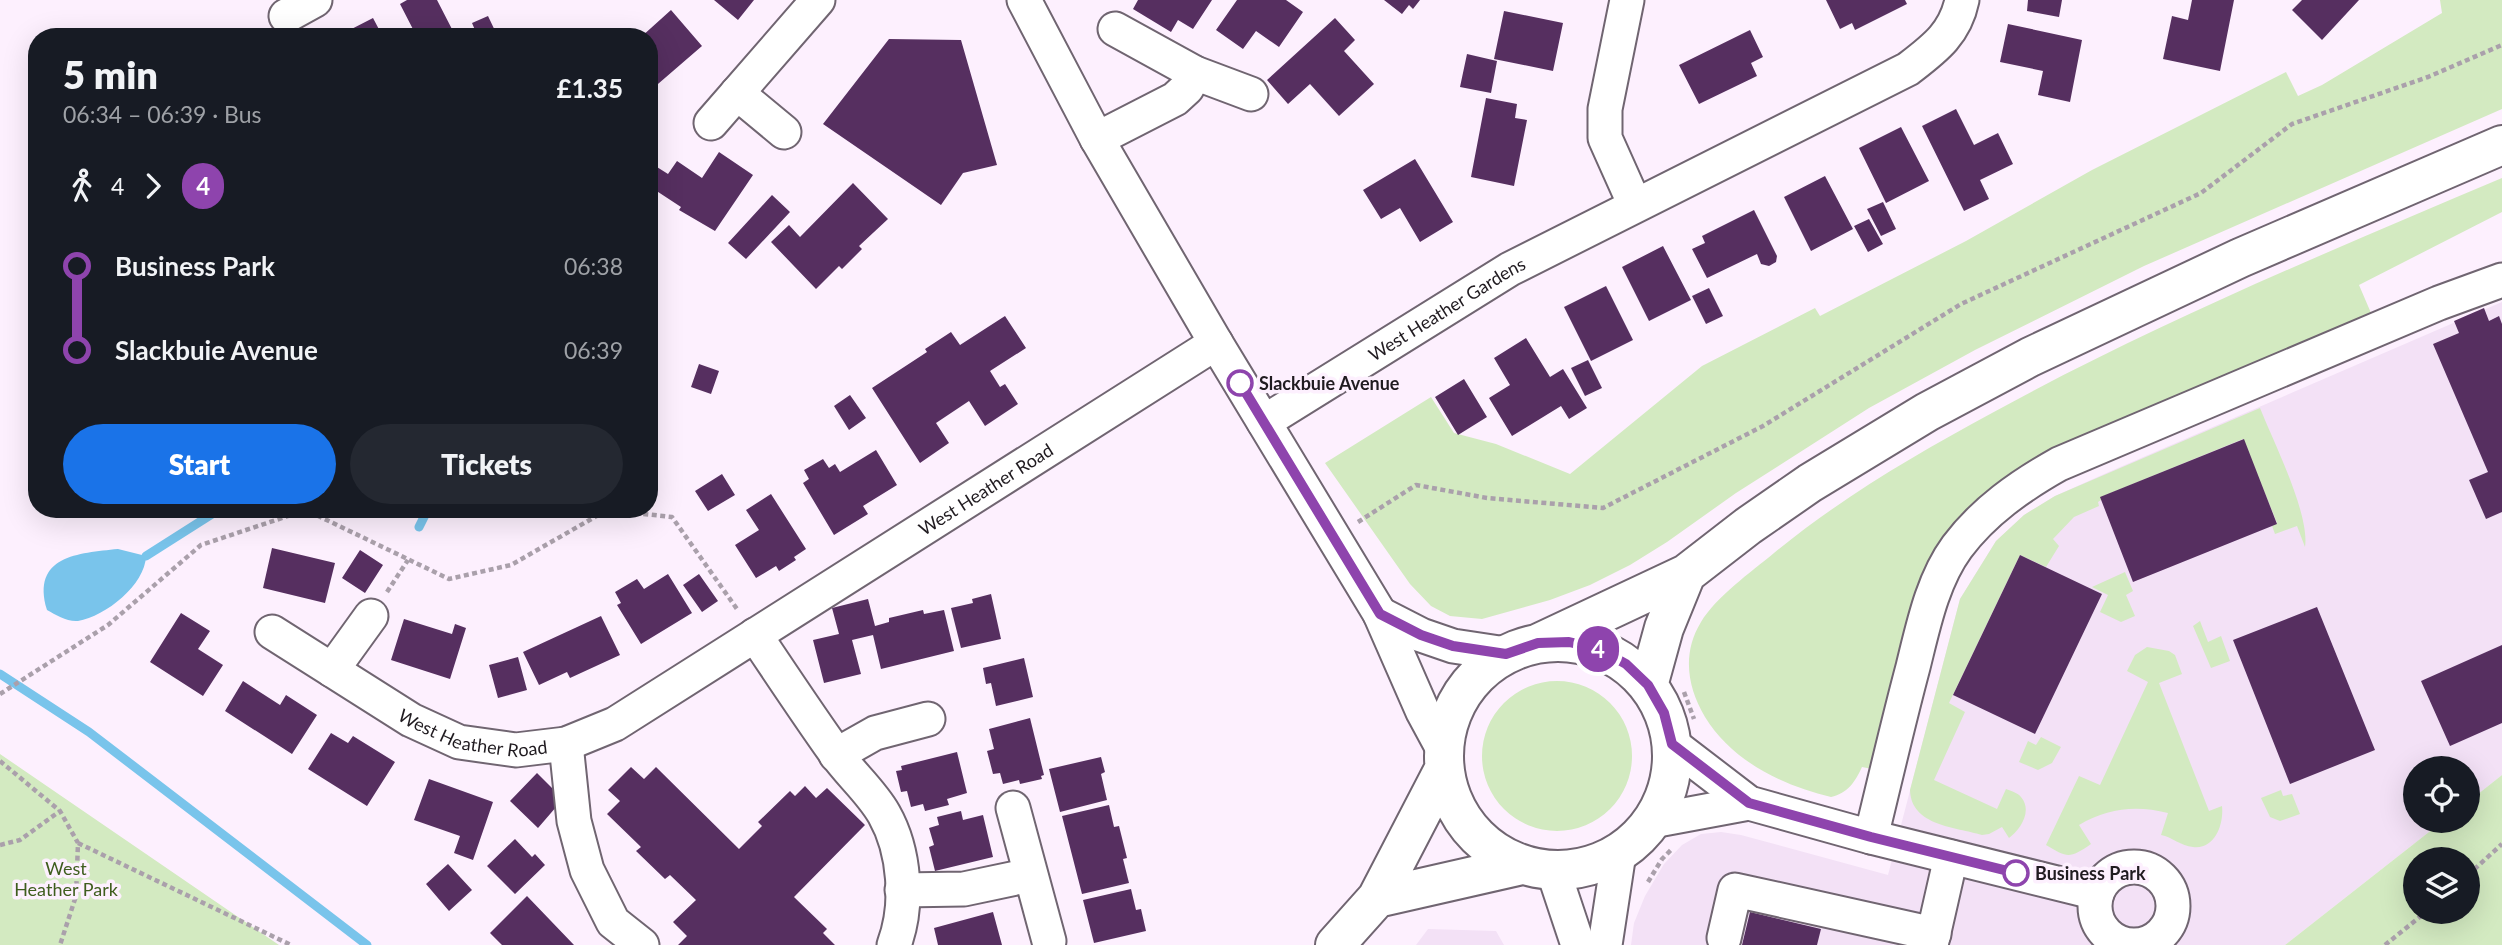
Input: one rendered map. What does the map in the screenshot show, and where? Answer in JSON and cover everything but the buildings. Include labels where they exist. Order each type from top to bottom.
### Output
[{"type":"main road","points":[[1335,945],[1377,898],[1443,759],[1452,711],[1474,677],[1522,648],[1686,574],[1810,483],[1927,412],[2030,357],[2240,258],[2502,145]]},
{"type":"main road","points":[[1377,898],[1537,868],[1587,867],[1665,832],[1664,798],[1683,733],[1664,713],[1664,628],[1686,574]]},
{"type":"main road","points":[[1522,648],[1569,642],[1599,649],[1665,688]]},
{"type":"main road","points":[[1443,759],[1452,801],[1469,828],[1492,850],[1537,868]]},
{"type":"street","points":[[286,16],[315,0]]},
{"type":"street","points":[[711,123],[818,0]]},
{"type":"street","points":[[1024,0],[1097,139],[1216,343],[1380,614],[1443,759]]},
{"type":"street","points":[[1627,0],[1605,108],[1605,138],[1635,205]]},
{"type":"street","name":"West Heather Gardens","points":[[1264,422],[1510,269],[1908,69],[1938,46],[1958,17],[1962,0]]},
{"type":"street","points":[[1115,29],[1195,73],[1251,94]]},
{"type":"street","points":[[1097,139],[1175,99],[1187,88],[1195,73]]},
{"type":"street","points":[[737,93],[784,132]]},
{"type":"street","points":[[1871,837],[1935,588],[1956,548],[1986,514],[2020,485],[2059,464],[2439,303],[2502,280]]},
{"type":"street","name":"West Heather Road","points":[[272,632],[411,720],[459,742],[516,750],[566,744],[615,724],[1216,343]]},
{"type":"street","points":[[1380,614],[1421,635],[1453,646],[1522,648]]},
{"type":"street","points":[[332,670],[371,616]]},
{"type":"street","points":[[755,635],[836,755],[884,813],[898,847],[902,890],[898,935],[894,945]]},
{"type":"street","points":[[836,755],[875,733],[928,719]]},
{"type":"street","points":[[1683,733],[1749,803],[2096,894]]},
{"type":"street","points":[[566,744],[574,821],[587,870],[613,922],[642,945]]},
{"type":"street","points":[[1665,832],[1749,803]]},
{"type":"street","points":[[1013,808],[1049,941]]},
{"type":"street","points":[[1605,945],[1619,853]]},
{"type":"street","points":[[1724,938],[1735,890],[1932,939],[1951,857]]},
{"type":"street","points":[[2136,866],[2148,869],[2167,885],[2173,909],[2170,922],[2157,943],[2128,944],[2096,939],[2096,894],[2102,882],[2112,873],[2136,866]]},
{"type":"street","points":[[1537,868],[1578,945]]},
{"type":"street","points":[[902,890],[964,888],[1030,875]]},
{"type":"path","points":[[1333,538],[1416,485],[1487,498],[1603,508],[1763,426],[1961,304],[2201,193],[2292,124],[2428,76],[2502,45]]},
{"type":"path","points":[[658,515],[672,517],[755,635]]},
{"type":"path","points":[[0,694],[108,625],[201,545],[282,518]]},
{"type":"path","points":[[323,518],[449,579],[511,565],[593,518]]},
{"type":"path","points":[[1665,688],[1683,733]]},
{"type":"path","points":[[0,761],[60,811],[78,843],[76,897],[60,945]]},
{"type":"path","points":[[0,845],[20,840],[60,811]]},
{"type":"path","points":[[1643,892],[1662,859],[1665,832]]},
{"type":"path","points":[[78,843],[291,945]]},
{"type":"path","points":[[2480,864],[2502,844]]},
{"type":"path","points":[[2385,945],[2411,924]]},
{"type":"shaded area","points":[[2502,302],[2502,775],[2480,792],[2480,756],[2403,756],[2403,833],[2428,833],[2410,847],[2403,847],[2403,852],[2285,945],[1631,945],[1634,923],[1645,896],[1664,864],[1682,845],[1701,834],[1721,832],[1741,835],[1888,875],[1960,599],[1996,541],[2024,515],[2055,496]]},
{"type":"shaded area","points":[[1428,929],[1496,931],[1504,945],[1416,945]]},
{"type":"green space","points":[[2440,0],[2502,0],[2502,109],[2144,266],[1975,350],[1869,408],[1736,493],[1667,542],[1590,585],[1550,600],[1482,619],[1450,616],[1431,606],[1410,584],[1325,463],[1431,397],[1454,433],[1496,444],[1570,474],[1702,366],[1815,308],[1820,316],[1966,241],[2092,170],[2286,72],[2298,96],[2322,85],[2442,13]]},
{"type":"green space","points":[[2502,178],[2502,212],[2359,285],[2371,313],[2077,438],[2030,462],[1995,485],[1966,510],[1943,543],[1872,769],[1862,767],[1854,782],[1842,793],[1831,797],[1777,778],[1744,759],[1716,733],[1699,706],[1689,670],[1691,646],[1701,622],[1716,603],[1745,577],[1852,495],[1907,461],[2054,380],[2180,318]]},
{"type":"green space","points":[[2260,408],[2296,497],[2302,516],[2305,547],[2297,526],[2275,534],[2272,526],[2277,523],[2243,439],[2101,497],[2099,506],[2074,517],[2053,539],[2059,546],[2046,567],[2020,555],[1949,703],[1965,712],[1934,780],[1997,809],[2006,789],[2016,793],[2026,808],[2024,820],[2009,838],[2002,827],[1982,835],[1948,827],[1926,818],[1912,802],[1910,790],[1960,599],[1996,541],[2024,515],[2055,496]]},
{"type":"green space","points":[[2125,572],[2133,591],[2126,595],[2135,616],[2121,622],[2100,612],[2108,595],[2092,587]]},
{"type":"green space","points":[[2200,621],[2208,642],[2221,636],[2230,661],[2211,668],[2193,626]]},
{"type":"green space","points":[[2147,647],[2169,651],[2175,655],[2182,674],[2159,683],[2209,811],[2222,806],[2220,828],[2207,844],[2201,847],[2189,846],[2161,835],[2168,813],[2145,809],[2122,810],[2101,815],[2079,825],[2091,844],[2073,854],[2059,852],[2046,845],[2079,776],[2100,785],[2148,682],[2127,671],[2135,655]]},
{"type":"green space","points":[[1557,681],[1586,687],[1610,703],[1626,727],[1632,756],[1626,785],[1610,809],[1586,825],[1557,831],[1528,825],[1504,809],[1488,785],[1482,756],[1488,727],[1504,703],[1528,687]]},
{"type":"green space","points":[[2041,737],[2061,747],[2052,763],[2038,770],[2019,762],[2028,741],[2036,745]]},
{"type":"green space","name":"West Heather Park","points":[[0,754],[279,945],[0,945]]},
{"type":"green space","points":[[2502,775],[2502,945],[2285,945],[2403,852],[2403,924],[2480,924],[2480,847],[2410,847],[2428,833],[2480,833],[2480,792]]},
{"type":"green space","points":[[2281,790],[2283,796],[2292,794],[2300,814],[2280,821],[2270,817],[2261,798]]},
{"type":"water","points":[[118,549],[146,556],[139,578],[112,606],[78,621],[66,619],[47,610],[44,592],[46,578],[52,568],[74,556]]},
{"type":"waterway","points":[[146,556],[206,518]]},
{"type":"waterway","points":[[419,527],[424,518]]},
{"type":"waterway","points":[[0,674],[89,732],[367,945]]},
{"type":"bus line","name":"4","points":[[1240,383],[1380,614],[1421,635],[1453,646],[1506,654],[1538,643],[1569,642],[1599,649],[1626,664],[1648,685],[1664,713],[1672,744],[1749,803],[2016,873]]},
{"type":"place","name":"Slackbuie Avenue","points":[[1240,383]]},
{"type":"place","name":"Business Park","points":[[2016,873]]}]
